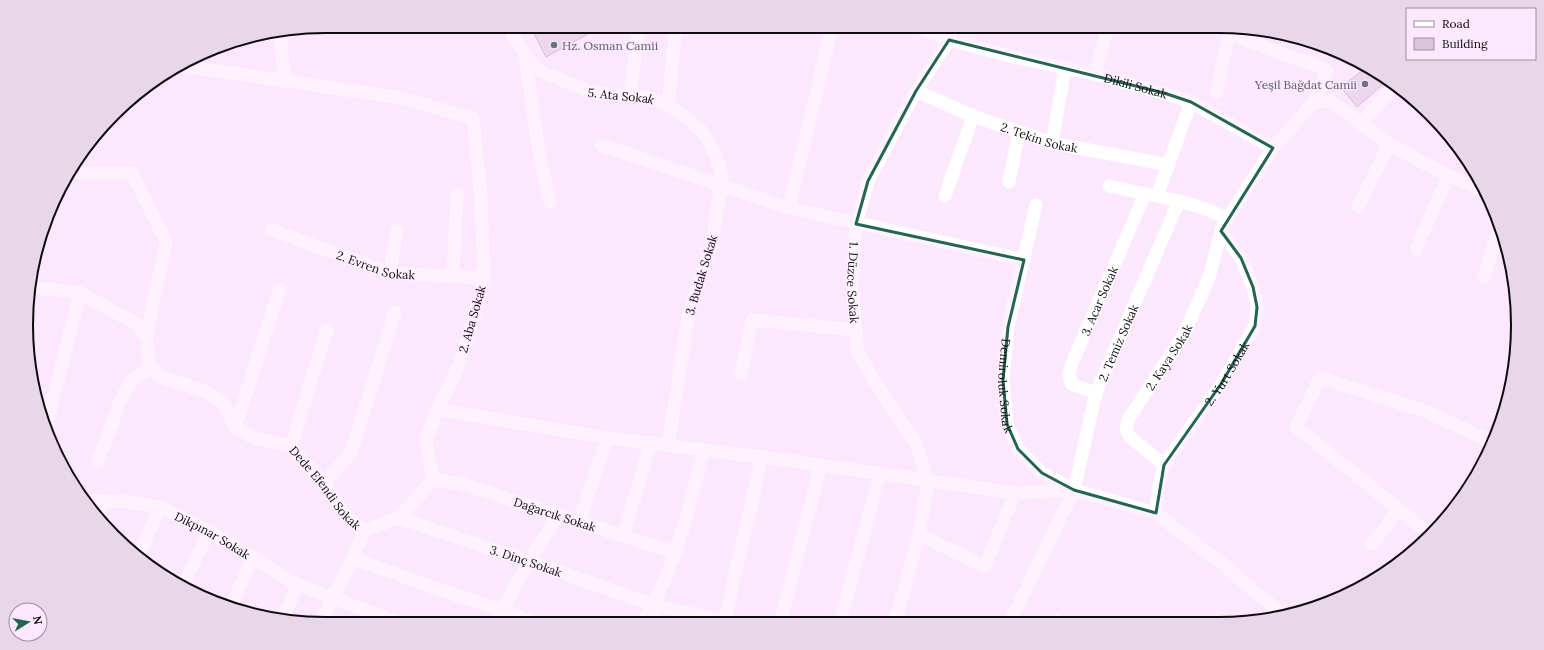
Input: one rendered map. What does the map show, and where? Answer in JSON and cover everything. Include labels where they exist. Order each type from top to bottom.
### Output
[{"type":"street","name":"5. Ata Sokak","points":[[512,33],[525,55],[540,71],[591,92],[630,95],[648,98],[668,104],[686,117],[702,132],[714,153],[721,181]]},
{"type":"street","points":[[630,95],[638,33]]},
{"type":"street","points":[[668,104],[675,33]]},
{"type":"street","points":[[789,208],[830,33]]},
{"type":"street","name":"Dikili Sokak","points":[[932,33],[949,40],[1164,92],[1191,102],[1273,148]]},
{"type":"street","points":[[1094,74],[1107,33]]},
{"type":"street","points":[[1217,92],[1229,34]]},
{"type":"street","points":[[1237,34],[1327,70],[1315,102],[1273,148]]},
{"type":"street","points":[[190,67],[285,81],[280,36]]},
{"type":"street","name":"1. Düzce Sokak","points":[[928,481],[914,441],[887,401],[858,353],[852,285],[856,224],[868,181],[916,91],[949,40]]},
{"type":"street","points":[[525,55],[540,152],[550,202]]},
{"type":"street","points":[[1052,143],[1065,69]]},
{"type":"street","name":"2. Aba Sokak","points":[[285,81],[396,97],[473,118],[481,200],[484,278],[472,325],[454,377],[437,409],[426,440],[433,480]]},
{"type":"street","points":[[1361,124],[1391,89]]},
{"type":"street","name":"2. Tekin Sokak","points":[[916,91],[973,116],[1052,143],[1169,165]]},
{"type":"street","points":[[1315,102],[1331,101],[1389,144],[1448,176],[1476,187]]},
{"type":"street","points":[[1151,195],[1169,165],[1191,102]]},
{"type":"street","points":[[945,196],[973,116]]},
{"type":"street","points":[[1010,182],[1020,132]]},
{"type":"street","points":[[1358,207],[1389,144]]},
{"type":"street","points":[[601,146],[721,181],[789,208],[1024,260]]},
{"type":"street","name":"2. Kaya Sokak","points":[[1164,465],[1130,437],[1126,429],[1129,418],[1184,334],[1209,278],[1221,231],[1273,148]]},
{"type":"street","points":[[76,173],[80,174],[132,173],[166,242],[146,337],[150,367],[160,377],[204,391],[223,402],[235,427]]},
{"type":"street","points":[[1416,249],[1448,176]]},
{"type":"street","name":"3. Budak Sokak","points":[[668,444],[689,312],[712,246],[721,181]]},
{"type":"street","points":[[1110,186],[1179,201],[1200,207],[1228,218]]},
{"type":"street","points":[[453,276],[457,194]]},
{"type":"street","name":"3. Acar Sokak","points":[[1096,393],[1071,384],[1069,374],[1072,363],[1151,195]]},
{"type":"street","name":"2. Temiz Sokak","points":[[1012,617],[1074,490],[1096,393],[1179,201]]},
{"type":"street","name":"Demiroluk Sokak","points":[[1036,205],[1008,327],[1003,380],[1007,424],[1018,449],[1042,473],[1074,490]]},
{"type":"street","name":"2. Evren Sokak","points":[[272,230],[390,273],[484,278]]},
{"type":"street","points":[[390,273],[397,231]]},
{"type":"street","name":"2. Yurt Sokak","points":[[1156,513],[1158,490],[1164,465],[1221,384],[1255,326],[1257,307],[1253,287],[1241,258],[1221,231]]},
{"type":"street","points":[[1484,276],[1497,235]]},
{"type":"street","points":[[35,288],[80,293],[137,324],[146,337]]},
{"type":"street","points":[[235,427],[280,289]]},
{"type":"street","points":[[48,419],[80,293]]},
{"type":"street","points":[[324,484],[351,453],[395,312]]},
{"type":"street","points":[[741,374],[752,320],[856,330]]},
{"type":"street","points":[[290,446],[327,330]]},
{"type":"street","points":[[98,462],[121,399],[132,381],[150,367]]},
{"type":"street","points":[[1426,530],[1296,427],[1320,378],[1425,411],[1488,440]]},
{"type":"street","points":[[437,409],[607,438],[668,444],[1015,493],[1074,490],[1156,513],[1220,562],[1278,611]]},
{"type":"street","name":"Dede Efendi Sokak","points":[[235,427],[254,438],[290,446],[324,484],[344,514],[364,531],[398,518],[433,480]]},
{"type":"street","points":[[579,522],[607,438]]},
{"type":"street","points":[[623,536],[651,442]]},
{"type":"street","points":[[646,617],[653,605],[676,552],[704,450]]},
{"type":"street","points":[[725,617],[762,457]]},
{"type":"street","points":[[782,617],[821,465]]},
{"type":"street","points":[[842,617],[880,474]]},
{"type":"street","name":"Dağarcık Sokak","points":[[433,480],[459,483],[676,552]]},
{"type":"street","points":[[896,617],[920,535],[928,481]]},
{"type":"street","points":[[920,535],[985,566],[1015,493]]},
{"type":"street","name":"Dikpınar Sokak","points":[[91,501],[130,502],[160,508],[209,531],[298,585],[385,617]]},
{"type":"street","points":[[99,511],[102,502]]},
{"type":"street","points":[[140,552],[160,508]]},
{"type":"street","points":[[1372,544],[1399,509]]},
{"type":"street","points":[[498,617],[529,562],[558,515]]},
{"type":"street","name":"3. Dinç Sokak","points":[[398,518],[653,605],[703,617]]},
{"type":"street","points":[[185,581],[209,531]]},
{"type":"street","points":[[323,617],[353,558],[364,531]]},
{"type":"street","points":[[233,602],[253,557]]},
{"type":"street","points":[[353,558],[431,587],[520,617]]},
{"type":"street","points":[[284,614],[298,585]]},
{"type":"street","points":[[653,605],[655,617]]},
{"type":"highlighted area","points":[[949,40],[1164,93],[1191,102],[1273,148],[1221,231],[1241,258],[1253,287],[1257,307],[1255,326],[1221,384],[1164,465],[1156,513],[1074,490],[1042,473],[1018,449],[1007,424],[1003,380],[1008,327],[1024,260],[856,224],[868,181],[916,91]]},
{"type":"building","name":"Hz. Osman Camii","points":[[534,33],[588,34],[546,57]]},
{"type":"building","name":"Yeşil Bağdat Camii","points":[[1362,71],[1384,84],[1357,107],[1341,87]]},
{"type":"place","name":"Hz. Osman Camii","points":[[554,45]]},
{"type":"place","name":"Yeşil Bağdat Camii","points":[[1365,84]]}]
